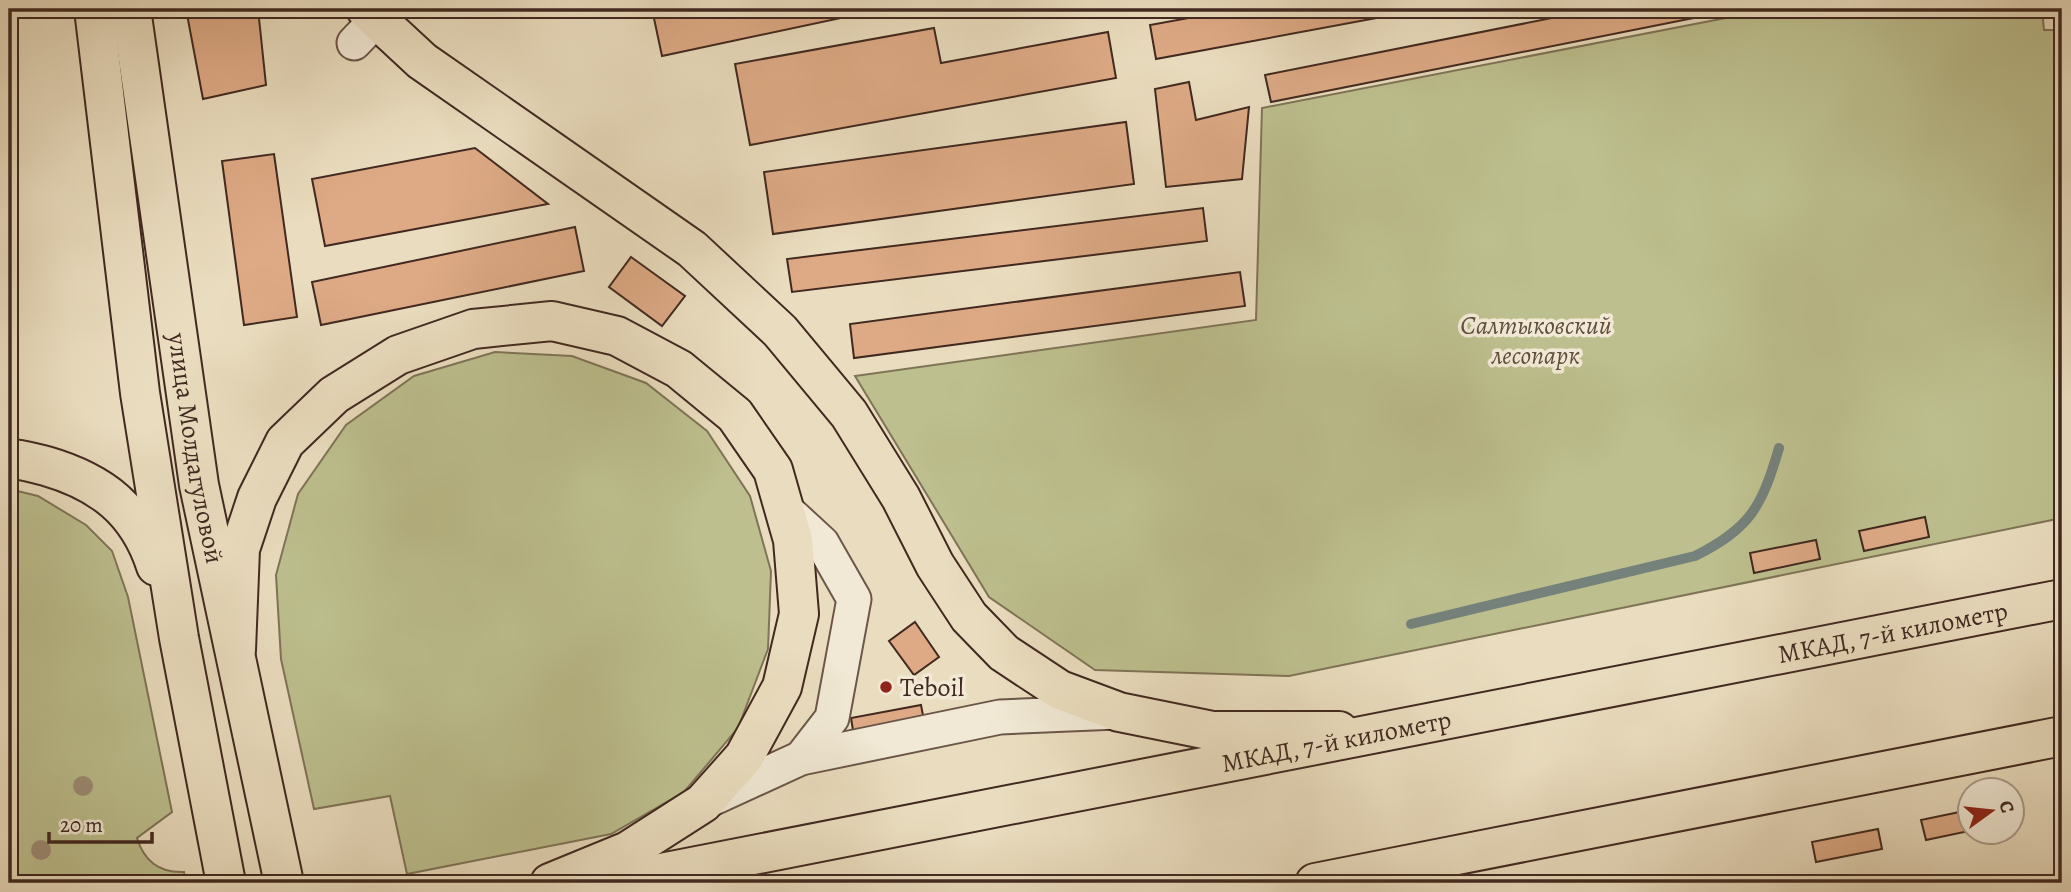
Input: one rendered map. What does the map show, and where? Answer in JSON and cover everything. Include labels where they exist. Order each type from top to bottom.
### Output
[{"type":"main road","name":"улица Молдагуловой","points":[[94,9],[140,393],[178,638],[226,883]]},
{"type":"main road","name":"улица Молдагуловой","points":[[131,9],[199,485],[284,883]]},
{"type":"main road","points":[[365,24],[692,249],[780,331],[849,414],[901,498],[935,565],[969,617],[1004,653],[1060,691],[1119,712],[1213,731],[1386,732]]},
{"type":"main road","points":[[236,650],[240,549],[257,498],[285,442],[334,395],[398,355],[473,328],[552,321],[617,336],[678,369],[735,415],[774,470],[793,540],[799,614],[782,687],[744,757],[703,803],[628,851],[550,883]]},
{"type":"main road","points":[[9,459],[75,474],[117,500],[148,541],[178,638]]},
{"type":"main road","name":"МКАД, 7-й километр","points":[[610,883],[2062,599]]},
{"type":"main road","points":[[1315,883],[2062,736]]},
{"type":"lane","points":[[784,508],[822,543],[854,600],[831,718],[801,758]]},
{"type":"lane","points":[[703,803],[801,758],[1000,717],[1119,712]]},
{"type":"green space","name":"Салтыковский лесопарк","points":[[1772,9],[2042,9],[2044,30],[2062,30],[2062,518],[1289,676],[1095,670],[989,597],[855,376],[1256,320],[1262,108]]},
{"type":"green space","points":[[495,352],[572,356],[646,383],[707,431],[750,496],[771,571],[768,649],[738,728],[684,792],[611,834],[407,874],[390,796],[314,809],[281,659],[276,575],[298,494],[346,425],[414,376]]},
{"type":"green space","points":[[9,489],[38,496],[86,525],[112,551],[128,597],[172,812],[137,838],[144,853],[154,864],[175,872],[184,872],[186,883],[9,883]]},
{"type":"building","points":[[186,9],[258,9],[266,85],[203,99]]},
{"type":"building","points":[[652,9],[883,9],[662,56]]},
{"type":"building","points":[[1238,9],[1425,9],[1156,59],[1150,25]]},
{"type":"building","points":[[1597,9],[1739,9],[1271,102],[1265,75]]},
{"type":"building","points":[[934,28],[941,63],[1108,32],[1116,78],[750,145],[735,64]]},
{"type":"building","points":[[9,71],[14,106],[9,107]]},
{"type":"building","points":[[1189,82],[1196,120],[1249,107],[1242,179],[1166,187],[1155,89]]},
{"type":"building","points":[[1126,122],[1134,184],[773,234],[764,172]]},
{"type":"building","points":[[475,148],[548,204],[325,246],[312,179]]},
{"type":"building","points":[[274,154],[297,317],[244,325],[222,161]]},
{"type":"building","points":[[1203,208],[1207,241],[792,292],[787,259]]},
{"type":"building","points":[[575,227],[584,271],[321,325],[312,282]]},
{"type":"building","points":[[631,257],[685,296],[662,326],[609,287]]},
{"type":"building","points":[[1240,272],[1245,306],[854,358],[850,324]]},
{"type":"building","points":[[1925,517],[1929,537],[1864,551],[1859,531]]},
{"type":"building","points":[[1816,540],[1820,559],[1754,573],[1750,553]]},
{"type":"building","points":[[915,622],[939,657],[914,675],[889,641]]},
{"type":"building","points":[[921,705],[929,747],[858,761],[851,718]]},
{"type":"building","points":[[1955,813],[1955,834],[1926,840],[1921,820]]},
{"type":"building","points":[[1878,829],[1882,849],[1816,862],[1812,842]]},
{"type":"waterway","points":[[1411,624],[1695,556],[1729,535],[1752,513],[1767,485],[1779,448]]},
{"type":"place","name":"Teboil","points":[[886,687]]}]
